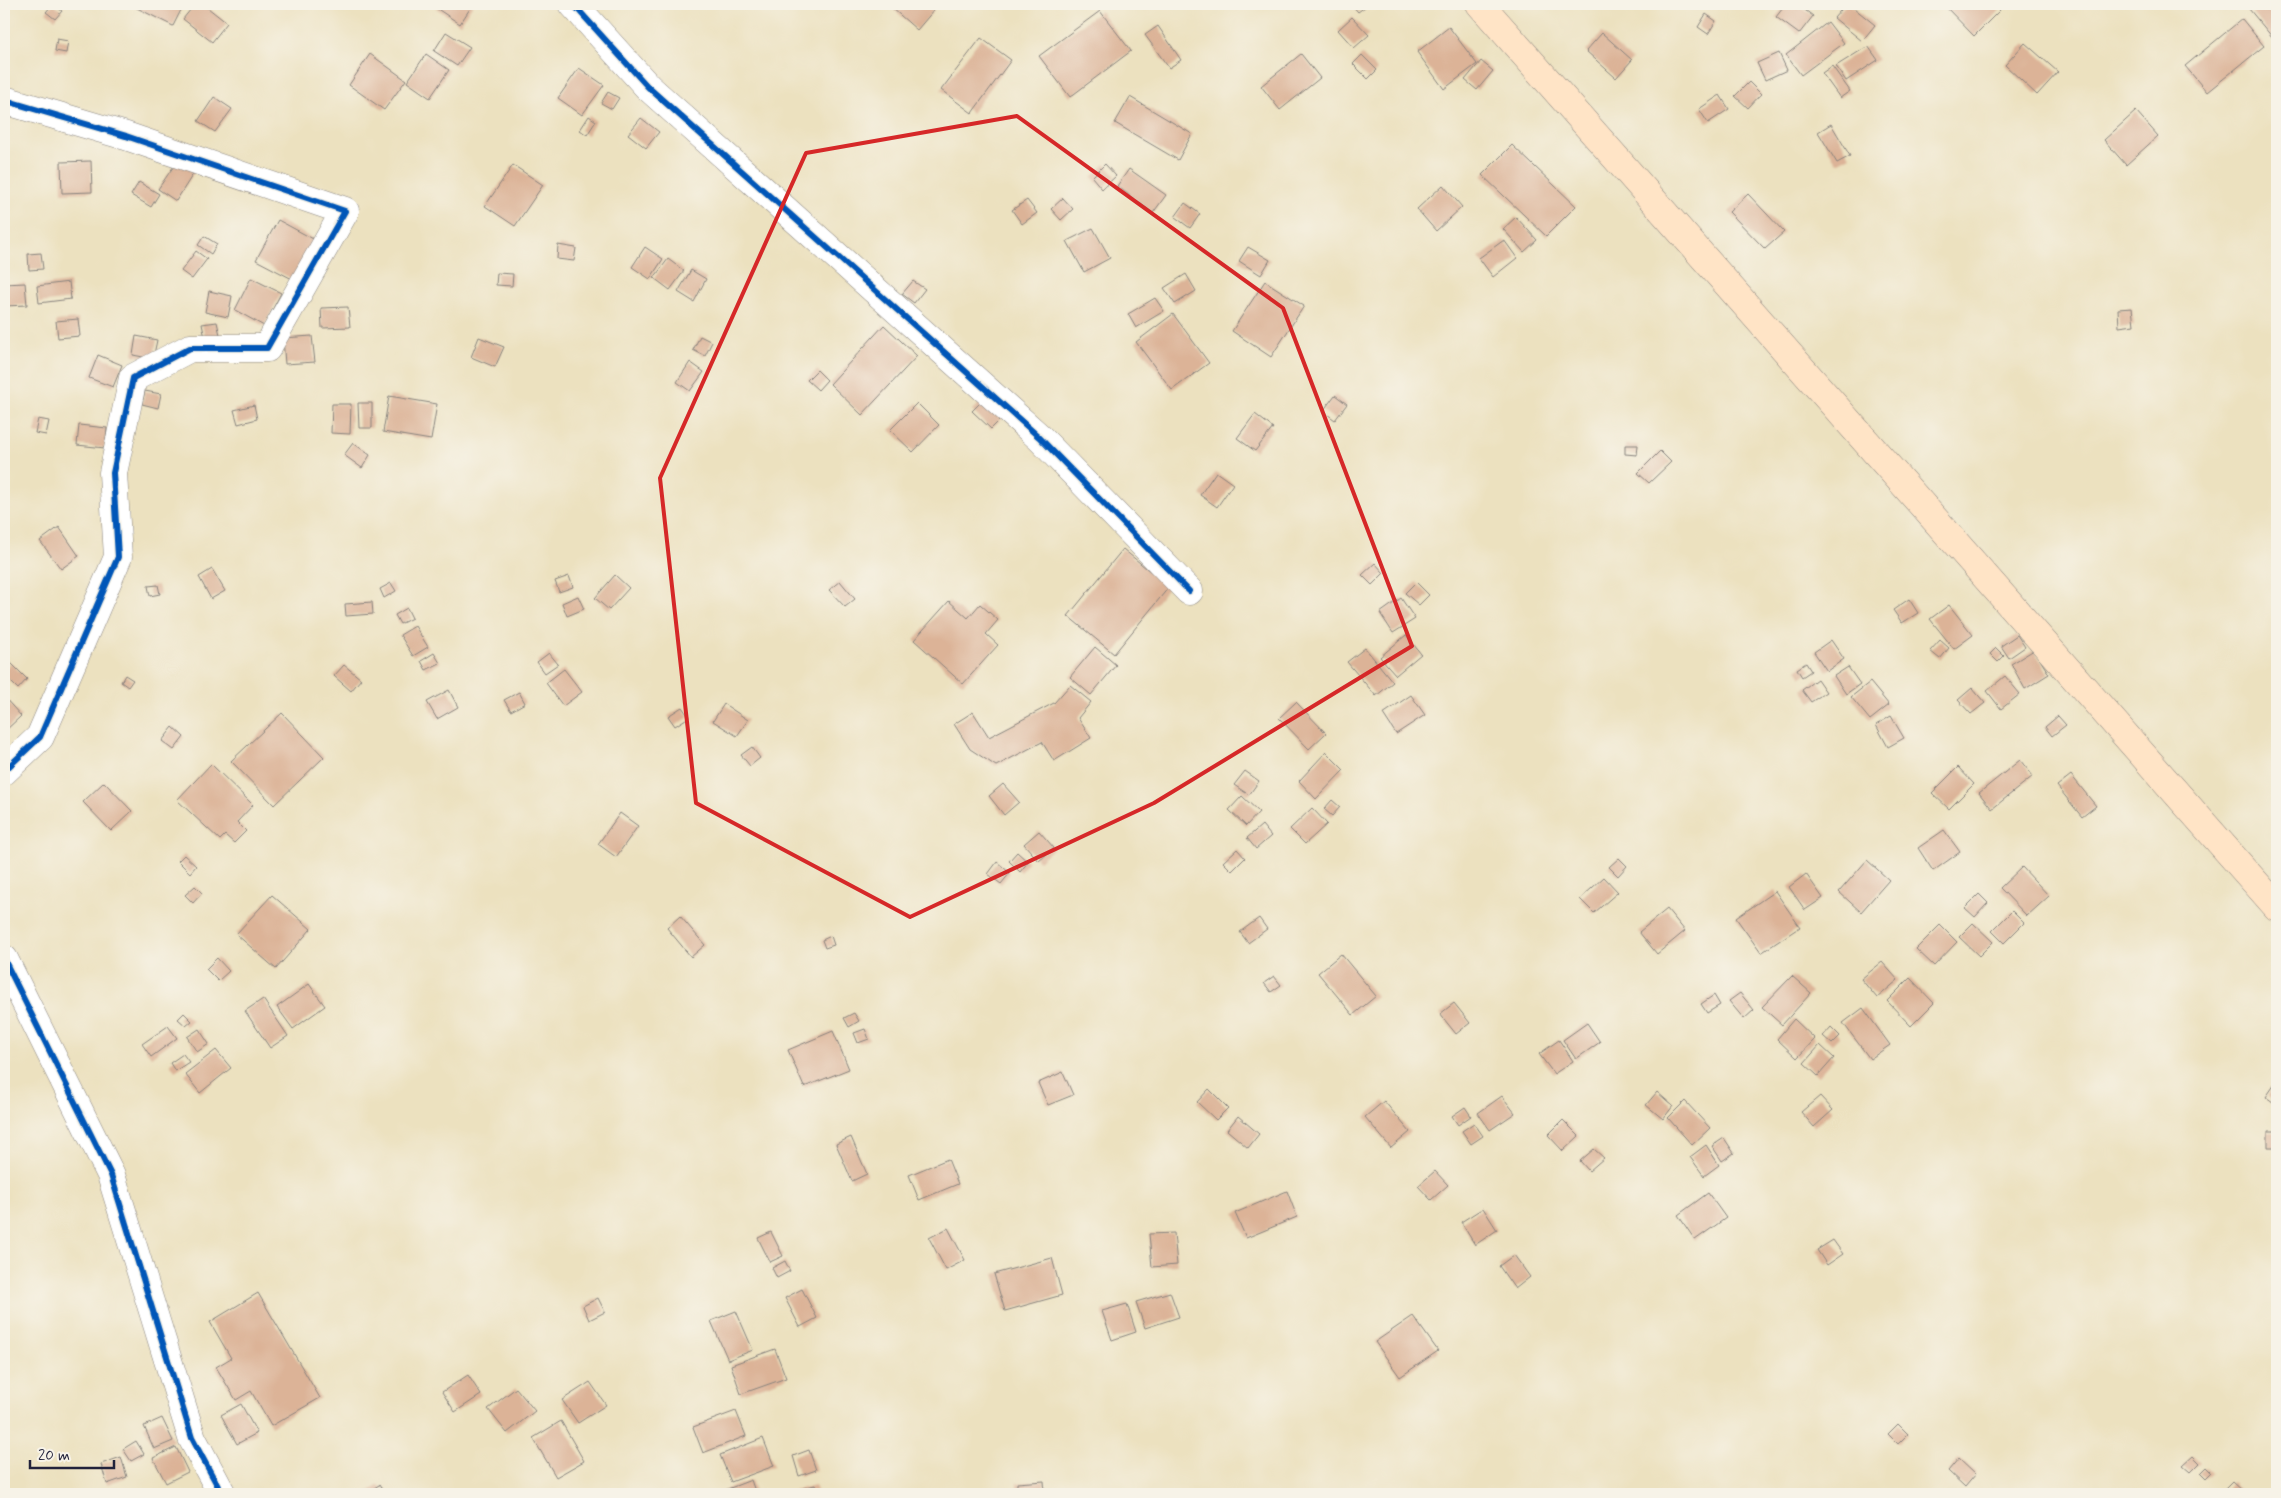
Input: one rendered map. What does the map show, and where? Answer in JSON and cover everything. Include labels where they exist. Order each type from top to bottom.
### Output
[{"type":"main road","points":[[1480,4],[2277,907]]},
{"type":"street","points":[[573,4],[648,87],[1039,438],[1190,591]]},
{"type":"street","points":[[4,100],[126,136],[345,211],[267,348],[190,348],[133,378],[113,473],[118,557],[40,737],[4,770]]},
{"type":"street","points":[[4,959],[111,1175],[192,1438],[222,1494]]},
{"type":"highlighted area","points":[[1017,116],[1283,308],[1412,646],[1154,803],[910,917],[696,803],[660,478],[806,153]]},
{"type":"building","points":[[53,4],[62,11],[55,19],[46,12]]},
{"type":"building","points":[[129,4],[184,4],[173,26]]},
{"type":"building","points":[[195,4],[203,4],[227,23],[212,42],[183,19]]},
{"type":"building","points":[[439,4],[473,4],[460,24],[436,8]]},
{"type":"building","points":[[896,4],[927,4],[934,10],[917,30],[892,8]]},
{"type":"building","points":[[1351,4],[1369,4],[1358,12]]},
{"type":"building","points":[[1786,4],[1797,4],[1813,16],[1799,34],[1776,17]]},
{"type":"building","points":[[1846,4],[1849,4],[1875,25],[1862,41],[1834,18]]},
{"type":"building","points":[[1943,4],[1994,4],[2000,10],[1974,36]]},
{"type":"building","points":[[2255,4],[2277,4],[2277,35],[2273,38],[2249,9]]},
{"type":"building","points":[[1100,11],[1131,51],[1070,97],[1039,56]]},
{"type":"building","points":[[1706,14],[1716,21],[1708,34],[1698,27]]},
{"type":"building","points":[[1352,17],[1369,35],[1354,48],[1338,30]]},
{"type":"building","points":[[2242,19],[2264,46],[2207,92],[2185,66]]},
{"type":"building","points":[[1828,22],[1844,43],[1801,75],[1786,55]]},
{"type":"building","points":[[1158,26],[1181,60],[1169,68],[1145,35]]},
{"type":"building","points":[[1449,27],[1477,64],[1444,89],[1417,52]]},
{"type":"building","points":[[446,32],[470,47],[457,66],[434,51]]},
{"type":"building","points":[[1602,33],[1632,60],[1616,78],[1586,51]]},
{"type":"building","points":[[981,38],[1011,60],[972,113],[941,90]]},
{"type":"building","points":[[57,39],[68,41],[66,53],[55,51]]},
{"type":"building","points":[[2025,43],[2058,72],[2037,95],[2005,65]]},
{"type":"building","points":[[1868,46],[1878,60],[1846,81],[1836,66]]},
{"type":"building","points":[[1779,53],[1787,70],[1765,80],[1757,63]]},
{"type":"building","points":[[370,54],[406,80],[384,110],[349,85]]},
{"type":"building","points":[[426,54],[449,70],[430,98],[407,82]]},
{"type":"building","points":[[1301,54],[1320,78],[1280,110],[1261,86]]},
{"type":"building","points":[[1362,55],[1377,70],[1368,79],[1353,64]]},
{"type":"building","points":[[1481,61],[1493,71],[1477,90],[1465,80]]},
{"type":"building","points":[[1832,66],[1850,91],[1840,98],[1822,73]]},
{"type":"building","points":[[579,68],[604,85],[582,115],[558,98]]},
{"type":"building","points":[[1749,82],[1761,94],[1748,108],[1735,96]]},
{"type":"building","points":[[608,92],[619,98],[612,109],[601,103]]},
{"type":"building","points":[[1720,95],[1729,109],[1708,123],[1699,109]]},
{"type":"building","points":[[214,97],[232,109],[215,132],[198,121]]},
{"type":"building","points":[[1130,97],[1192,134],[1178,160],[1115,123]]},
{"type":"building","points":[[2136,111],[2158,136],[2126,165],[2104,140]]},
{"type":"building","points":[[589,116],[596,121],[587,135],[580,130]]},
{"type":"building","points":[[641,118],[659,132],[646,148],[628,134]]},
{"type":"building","points":[[1831,124],[1850,156],[1837,163],[1818,132]]},
{"type":"building","points":[[1512,145],[1576,206],[1546,236],[1482,175]]},
{"type":"building","points":[[178,160],[195,171],[176,201],[158,189]]},
{"type":"building","points":[[91,161],[92,192],[62,193],[61,162]]},
{"type":"building","points":[[1105,164],[1116,176],[1102,189],[1092,177]]},
{"type":"building","points":[[513,165],[543,185],[515,226],[485,206]]},
{"type":"building","points":[[1129,169],[1166,195],[1153,213],[1117,186]]},
{"type":"building","points":[[139,182],[159,194],[151,207],[131,195]]},
{"type":"building","points":[[1443,185],[1462,207],[1436,231],[1417,209]]},
{"type":"building","points":[[1748,194],[1784,232],[1765,249],[1729,212]]},
{"type":"building","points":[[1063,198],[1073,209],[1061,220],[1051,209]]},
{"type":"building","points":[[1027,200],[1037,213],[1022,224],[1012,210]]},
{"type":"building","points":[[1185,203],[1200,214],[1190,228],[1175,217]]},
{"type":"building","points":[[1516,217],[1537,240],[1524,252],[1503,229]]},
{"type":"building","points":[[278,220],[317,241],[296,281],[256,260]]},
{"type":"building","points":[[1093,228],[1110,258],[1084,272],[1067,241]]},
{"type":"building","points":[[204,236],[217,244],[211,254],[198,245]]},
{"type":"building","points":[[1504,240],[1517,258],[1493,277],[1479,258]]},
{"type":"building","points":[[558,245],[576,248],[574,261],[557,259]]},
{"type":"building","points":[[645,247],[663,259],[650,279],[632,267]]},
{"type":"building","points":[[1248,247],[1270,260],[1261,275],[1239,261]]},
{"type":"building","points":[[196,251],[207,259],[192,279],[181,271]]},
{"type":"building","points":[[41,253],[43,269],[29,270],[28,254]]},
{"type":"building","points":[[668,259],[684,271],[670,290],[654,278]]},
{"type":"building","points":[[691,270],[706,279],[694,302],[678,292]]},
{"type":"building","points":[[497,273],[513,274],[512,286],[496,285]]},
{"type":"building","points":[[1186,274],[1196,291],[1175,304],[1164,288]]},
{"type":"building","points":[[251,278],[281,293],[264,326],[235,310]]},
{"type":"building","points":[[913,281],[925,289],[914,303],[902,294]]},
{"type":"building","points":[[1265,281],[1304,306],[1271,357],[1232,331]]},
{"type":"building","points":[[69,282],[71,299],[39,303],[37,286]]},
{"type":"building","points":[[25,283],[27,305],[4,306],[4,284]]},
{"type":"building","points":[[209,291],[232,296],[228,317],[205,312]]},
{"type":"building","points":[[1155,298],[1164,311],[1136,328],[1128,314]]},
{"type":"building","points":[[348,307],[350,327],[322,328],[321,308]]},
{"type":"building","points":[[2132,308],[2134,325],[2119,327],[2118,309]]},
{"type":"building","points":[[1173,314],[1209,363],[1172,390],[1136,342]]},
{"type":"building","points":[[78,319],[80,336],[58,338],[56,321]]},
{"type":"building","points":[[217,322],[220,335],[205,338],[202,324]]},
{"type":"building","points":[[884,325],[917,356],[862,415],[830,384]]},
{"type":"building","points":[[136,336],[157,340],[153,359],[133,355]]},
{"type":"building","points":[[312,336],[315,362],[285,364],[283,338]]},
{"type":"building","points":[[700,336],[712,342],[705,356],[693,350]]},
{"type":"building","points":[[479,337],[504,347],[495,367],[471,357]]},
{"type":"building","points":[[98,355],[122,365],[113,387],[89,378]]},
{"type":"building","points":[[690,362],[704,372],[690,391],[677,382]]},
{"type":"building","points":[[817,370],[827,380],[818,390],[807,380]]},
{"type":"building","points":[[145,391],[161,394],[158,408],[142,404]]},
{"type":"building","points":[[1335,395],[1347,404],[1335,420],[1323,411]]},
{"type":"building","points":[[389,396],[437,404],[431,440],[383,432]]},
{"type":"building","points":[[985,398],[1004,416],[991,429],[972,411]]},
{"type":"building","points":[[358,403],[372,403],[372,428],[359,428]]},
{"type":"building","points":[[917,403],[939,425],[913,452],[890,430]]},
{"type":"building","points":[[332,404],[351,404],[350,434],[331,433]]},
{"type":"building","points":[[254,405],[257,419],[238,424],[234,410]]},
{"type":"building","points":[[1255,414],[1273,428],[1255,451],[1237,438]]},
{"type":"building","points":[[38,419],[49,421],[46,435],[35,433]]},
{"type":"building","points":[[79,425],[107,428],[105,448],[77,445]]},
{"type":"building","points":[[353,443],[370,455],[362,468],[344,455]]},
{"type":"building","points":[[1625,445],[1638,445],[1637,455],[1625,454]]},
{"type":"building","points":[[1660,451],[1671,462],[1649,483],[1638,473]]},
{"type":"building","points":[[1216,472],[1233,484],[1217,507],[1200,495]]},
{"type":"building","points":[[59,527],[79,556],[61,569],[40,541]]},
{"type":"building","points":[[1123,549],[1169,587],[1114,654],[1068,616]]},
{"type":"building","points":[[1375,563],[1384,573],[1372,585],[1362,575]]},
{"type":"building","points":[[212,569],[225,591],[211,599],[199,577]]},
{"type":"building","points":[[615,575],[629,588],[609,610],[595,598]]},
{"type":"building","points":[[569,576],[573,587],[559,592],[555,581]]},
{"type":"building","points":[[840,581],[855,599],[845,607],[829,590]]},
{"type":"building","points":[[1416,582],[1429,595],[1419,605],[1405,593]]},
{"type":"building","points":[[391,583],[396,591],[384,598],[380,589]]},
{"type":"building","points":[[158,585],[160,594],[150,596],[148,586]]},
{"type":"building","points":[[578,596],[584,609],[567,616],[562,603]]},
{"type":"building","points":[[1401,598],[1415,619],[1393,633],[1380,613]]},
{"type":"building","points":[[1909,599],[1918,613],[1902,623],[1893,610]]},
{"type":"building","points":[[949,601],[968,618],[980,604],[998,620],[986,634],[998,645],[963,684],[914,640]]},
{"type":"building","points":[[372,602],[373,614],[346,616],[345,604]]},
{"type":"building","points":[[1949,605],[1973,635],[1954,649],[1930,619]]},
{"type":"building","points":[[407,608],[412,618],[400,624],[395,615]]},
{"type":"building","points":[[415,626],[428,647],[413,656],[400,635]]},
{"type":"building","points":[[1406,635],[1421,654],[1396,675],[1380,657]]},
{"type":"building","points":[[2017,635],[2025,647],[2009,658],[2001,646]]},
{"type":"building","points":[[1831,640],[1844,659],[1827,671],[1814,652]]},
{"type":"building","points":[[1940,640],[1949,648],[1940,659],[1930,651]]},
{"type":"building","points":[[1095,647],[1116,665],[1091,695],[1070,677]]},
{"type":"building","points":[[1365,648],[1393,682],[1376,696],[1347,662]]},
{"type":"building","points":[[1996,648],[2004,656],[1998,662],[1990,654]]},
{"type":"building","points":[[2034,650],[2049,674],[2025,689],[2011,664]]},
{"type":"building","points":[[434,653],[440,663],[426,670],[421,661]]},
{"type":"building","points":[[549,653],[558,664],[545,673],[537,662]]},
{"type":"building","points":[[11,663],[27,679],[18,689],[4,675],[4,670]]},
{"type":"building","points":[[1806,663],[1811,671],[1802,677],[1797,669]]},
{"type":"building","points":[[344,665],[361,679],[351,691],[334,676]]},
{"type":"building","points":[[1848,667],[1860,684],[1846,694],[1834,676]]},
{"type":"building","points":[[564,669],[582,692],[563,706],[546,683]]},
{"type":"building","points":[[125,675],[133,680],[128,687],[121,682]]},
{"type":"building","points":[[2005,676],[2020,694],[2001,709],[1987,691]]},
{"type":"building","points":[[1817,679],[1826,692],[1811,702],[1802,690]]},
{"type":"building","points":[[1870,682],[1889,705],[1870,720],[1851,697]]},
{"type":"building","points":[[1070,685],[1091,702],[1078,718],[1091,738],[1054,761],[1042,742],[996,766],[970,749],[954,724],[973,712],[989,737],[1054,703]]},
{"type":"building","points":[[1972,688],[1985,703],[1971,714],[1958,700]]},
{"type":"building","points":[[449,690],[458,707],[437,719],[427,702]]},
{"type":"building","points":[[519,692],[525,703],[511,711],[504,700]]},
{"type":"building","points":[[1411,695],[1425,715],[1396,734],[1383,714]]},
{"type":"building","points":[[4,697],[21,716],[4,732]]},
{"type":"building","points":[[1296,702],[1326,733],[1309,749],[1279,718]]},
{"type":"building","points":[[724,704],[748,720],[737,736],[713,721]]},
{"type":"building","points":[[682,707],[689,717],[675,726],[668,716]]},
{"type":"building","points":[[282,713],[324,757],[274,805],[231,761]]},
{"type":"building","points":[[1891,716],[1904,738],[1888,747],[1876,725]]},
{"type":"building","points":[[2058,716],[2066,725],[2052,736],[2045,727]]},
{"type":"building","points":[[173,727],[184,737],[174,750],[162,741]]},
{"type":"building","points":[[752,747],[760,758],[750,766],[741,755]]},
{"type":"building","points":[[1326,752],[1344,770],[1316,799],[1299,781]]},
{"type":"building","points":[[2020,760],[2033,776],[1992,809],[1979,793]]},
{"type":"building","points":[[211,764],[253,805],[237,822],[246,831],[234,843],[225,835],[220,840],[177,800]]},
{"type":"building","points":[[1958,767],[1974,784],[1949,809],[1932,793]]},
{"type":"building","points":[[1245,771],[1259,781],[1249,795],[1234,785]]},
{"type":"building","points":[[2071,775],[2096,806],[2082,817],[2057,786]]},
{"type":"building","points":[[104,782],[132,811],[111,831],[83,802]]},
{"type":"building","points":[[1003,784],[1019,802],[1004,815],[989,796]]},
{"type":"building","points":[[1242,796],[1259,812],[1246,826],[1229,810]]},
{"type":"building","points":[[1332,800],[1340,807],[1332,816],[1324,809]]},
{"type":"building","points":[[1312,808],[1327,824],[1305,844],[1290,829]]},
{"type":"building","points":[[620,813],[638,826],[616,857],[598,844]]},
{"type":"building","points":[[1262,825],[1271,836],[1256,849],[1247,838]]},
{"type":"building","points":[[1944,830],[1960,852],[1933,871],[1918,848]]},
{"type":"building","points":[[1039,831],[1054,848],[1039,861],[1024,844]]},
{"type":"building","points":[[1237,849],[1245,858],[1232,871],[1223,862]]},
{"type":"building","points":[[1017,852],[1028,862],[1020,872],[1009,861]]},
{"type":"building","points":[[184,855],[196,866],[190,873],[178,861]]},
{"type":"building","points":[[1619,858],[1627,866],[1618,876],[1609,867]]},
{"type":"building","points":[[1867,860],[1889,880],[1861,912],[1839,892]]},
{"type":"building","points":[[997,862],[1010,873],[1001,884],[988,874]]},
{"type":"building","points":[[2022,867],[2049,896],[2027,916],[2000,888]]},
{"type":"building","points":[[1806,874],[1823,898],[1805,910],[1789,887]]},
{"type":"building","points":[[1604,877],[1618,892],[1594,913],[1580,899]]},
{"type":"building","points":[[195,886],[202,893],[193,903],[185,895]]},
{"type":"building","points":[[1775,891],[1800,927],[1761,953],[1736,918]]},
{"type":"building","points":[[1979,894],[1988,903],[1975,917],[1965,908]]},
{"type":"building","points":[[272,895],[311,929],[276,969],[236,934]]},
{"type":"building","points":[[1667,909],[1685,931],[1657,954],[1639,932]]},
{"type":"building","points":[[2012,911],[2024,923],[2004,943],[1992,931]]},
{"type":"building","points":[[680,916],[705,945],[691,957],[667,928]]},
{"type":"building","points":[[1259,918],[1267,929],[1248,943],[1240,932]]},
{"type":"building","points":[[1973,923],[1993,942],[1979,956],[1959,937]]},
{"type":"building","points":[[1940,925],[1957,942],[1934,966],[1916,949]]},
{"type":"building","points":[[831,936],[834,945],[825,948],[822,940]]},
{"type":"building","points":[[1341,954],[1376,996],[1353,1015],[1318,973]]},
{"type":"building","points":[[217,958],[229,971],[218,981],[206,969]]},
{"type":"building","points":[[1882,962],[1898,980],[1877,998],[1861,979]]},
{"type":"building","points":[[1274,976],[1281,985],[1271,992],[1264,983]]},
{"type":"building","points":[[1792,976],[1811,993],[1782,1025],[1762,1007]]},
{"type":"building","points":[[1910,978],[1934,1003],[1911,1026],[1887,1001]]},
{"type":"building","points":[[309,984],[325,1006],[293,1029],[277,1007]]},
{"type":"building","points":[[1740,993],[1754,1010],[1744,1019],[1729,1001]]},
{"type":"building","points":[[1714,995],[1720,1005],[1707,1013],[1701,1004]]},
{"type":"building","points":[[263,999],[288,1036],[270,1048],[245,1011]]},
{"type":"building","points":[[1454,1003],[1470,1023],[1456,1034],[1440,1014]]},
{"type":"building","points":[[1863,1008],[1890,1045],[1870,1059],[1843,1023]]},
{"type":"building","points":[[184,1013],[192,1021],[186,1026],[178,1019]]},
{"type":"building","points":[[854,1013],[859,1021],[849,1027],[844,1018]]},
{"type":"building","points":[[1794,1019],[1815,1039],[1797,1058],[1777,1039]]},
{"type":"building","points":[[1587,1023],[1600,1042],[1576,1059],[1563,1040]]},
{"type":"building","points":[[168,1026],[177,1038],[151,1057],[142,1044]]},
{"type":"building","points":[[1831,1027],[1840,1036],[1832,1044],[1823,1036]]},
{"type":"building","points":[[199,1029],[209,1044],[197,1052],[187,1037]]},
{"type":"building","points":[[865,1029],[869,1039],[858,1043],[854,1033]]},
{"type":"building","points":[[833,1031],[849,1069],[804,1087],[788,1050]]},
{"type":"building","points":[[1559,1040],[1573,1061],[1554,1074],[1539,1054]]},
{"type":"building","points":[[1820,1045],[1834,1058],[1818,1076],[1804,1063]]},
{"type":"building","points":[[216,1050],[231,1068],[200,1093],[185,1074]]},
{"type":"building","points":[[183,1054],[189,1062],[175,1071],[170,1063]]},
{"type":"building","points":[[1063,1072],[1073,1095],[1048,1105],[1038,1083]]},
{"type":"building","points":[[2277,1081],[2277,1105],[2266,1097]]},
{"type":"building","points":[[1209,1089],[1228,1108],[1216,1120],[1197,1102]]},
{"type":"building","points":[[1657,1092],[1673,1106],[1663,1119],[1646,1105]]},
{"type":"building","points":[[1502,1096],[1515,1113],[1490,1130],[1478,1113]]},
{"type":"building","points":[[1820,1096],[1833,1110],[1814,1127],[1801,1112]]},
{"type":"building","points":[[1384,1101],[1410,1132],[1391,1148],[1365,1117]]},
{"type":"building","points":[[1685,1101],[1710,1128],[1692,1145],[1668,1118]]},
{"type":"building","points":[[1465,1107],[1471,1116],[1458,1125],[1452,1116]]},
{"type":"building","points":[[1238,1116],[1259,1134],[1248,1148],[1227,1130]]},
{"type":"building","points":[[1563,1120],[1579,1136],[1563,1151],[1548,1135]]},
{"type":"building","points":[[1474,1123],[1483,1136],[1471,1144],[1462,1131]]},
{"type":"building","points":[[2268,1131],[2277,1131],[2277,1147],[2268,1147]]},
{"type":"building","points":[[851,1137],[867,1174],[852,1181],[836,1144]]},
{"type":"building","points":[[1724,1138],[1734,1153],[1722,1161],[1712,1146]]},
{"type":"building","points":[[1706,1145],[1719,1165],[1704,1176],[1690,1157]]},
{"type":"building","points":[[1594,1149],[1604,1158],[1589,1171],[1580,1161]]},
{"type":"building","points":[[948,1159],[958,1184],[919,1200],[909,1175]]},
{"type":"building","points":[[1435,1171],[1448,1185],[1431,1200],[1418,1186]]},
{"type":"building","points":[[1287,1191],[1297,1217],[1246,1238],[1235,1213]]},
{"type":"building","points":[[1708,1193],[1726,1218],[1695,1240],[1678,1215]]},
{"type":"building","points":[[1483,1208],[1497,1230],[1475,1245],[1461,1222]]},
{"type":"building","points":[[948,1228],[965,1260],[946,1270],[929,1238]]},
{"type":"building","points":[[771,1232],[783,1256],[770,1262],[758,1238]]},
{"type":"building","points":[[1174,1233],[1177,1265],[1152,1267],[1149,1234]]},
{"type":"building","points":[[1833,1240],[1843,1254],[1827,1265],[1817,1250]]},
{"type":"building","points":[[1514,1255],[1530,1277],[1515,1289],[1499,1266]]},
{"type":"building","points":[[1052,1258],[1062,1295],[1005,1311],[994,1274]]},
{"type":"building","points":[[785,1261],[790,1271],[777,1278],[772,1268]]},
{"type":"building","points":[[802,1289],[817,1318],[800,1327],[785,1298]]},
{"type":"building","points":[[1170,1292],[1179,1317],[1145,1328],[1136,1302]]},
{"type":"building","points":[[258,1293],[320,1398],[271,1426],[251,1391],[236,1400],[216,1367],[231,1358],[210,1322]]},
{"type":"building","points":[[598,1298],[605,1312],[589,1320],[583,1306]]},
{"type":"building","points":[[1127,1304],[1136,1332],[1112,1340],[1102,1311]]},
{"type":"building","points":[[736,1311],[753,1350],[728,1360],[711,1321]]},
{"type":"building","points":[[1413,1316],[1438,1351],[1400,1377],[1375,1342]]},
{"type":"building","points":[[775,1349],[786,1378],[741,1394],[731,1365]]},
{"type":"building","points":[[468,1375],[481,1395],[455,1412],[442,1392]]},
{"type":"building","points":[[590,1382],[606,1405],[578,1423],[562,1400]]},
{"type":"building","points":[[516,1388],[535,1411],[507,1433],[488,1409]]},
{"type":"building","points":[[241,1404],[257,1433],[237,1444],[221,1415]]},
{"type":"building","points":[[736,1411],[746,1436],[703,1453],[693,1427]]},
{"type":"building","points":[[162,1418],[173,1441],[154,1449],[144,1426]]},
{"type":"building","points":[[561,1421],[584,1461],[556,1477],[533,1438]]},
{"type":"building","points":[[1898,1424],[1908,1434],[1898,1444],[1888,1434]]},
{"type":"building","points":[[763,1438],[774,1466],[731,1482],[720,1455]]},
{"type":"building","points":[[136,1441],[144,1454],[131,1461],[123,1449]]},
{"type":"building","points":[[176,1447],[188,1472],[166,1483],[153,1458]]},
{"type":"building","points":[[809,1450],[816,1470],[799,1476],[793,1456]]},
{"type":"building","points":[[2193,1456],[2200,1463],[2191,1472],[2183,1465]]},
{"type":"building","points":[[121,1457],[127,1477],[107,1484],[101,1464]]},
{"type":"building","points":[[1959,1458],[1976,1474],[1965,1487],[1948,1471]]},
{"type":"building","points":[[2206,1467],[2211,1472],[2205,1478],[2200,1473]]},
{"type":"building","points":[[751,1480],[756,1494],[726,1494],[725,1490]]},
{"type":"building","points":[[1044,1481],[1045,1494],[1017,1494],[1017,1483]]},
{"type":"building","points":[[2232,1482],[2243,1492],[2241,1494],[2226,1494],[2223,1491]]},
{"type":"building","points":[[379,1485],[385,1494],[365,1494]]},
{"type":"building","points":[[815,1485],[818,1494],[793,1494],[792,1491]]},
{"type":"cycle path","points":[[573,4],[648,87],[1039,437],[1189,591]]},
{"type":"cycle path","points":[[4,100],[126,136],[345,211],[267,348],[190,348],[133,378],[113,473],[118,557],[40,737],[4,771]]},
{"type":"cycle path","points":[[4,959],[111,1175],[192,1438],[222,1494]]}]
